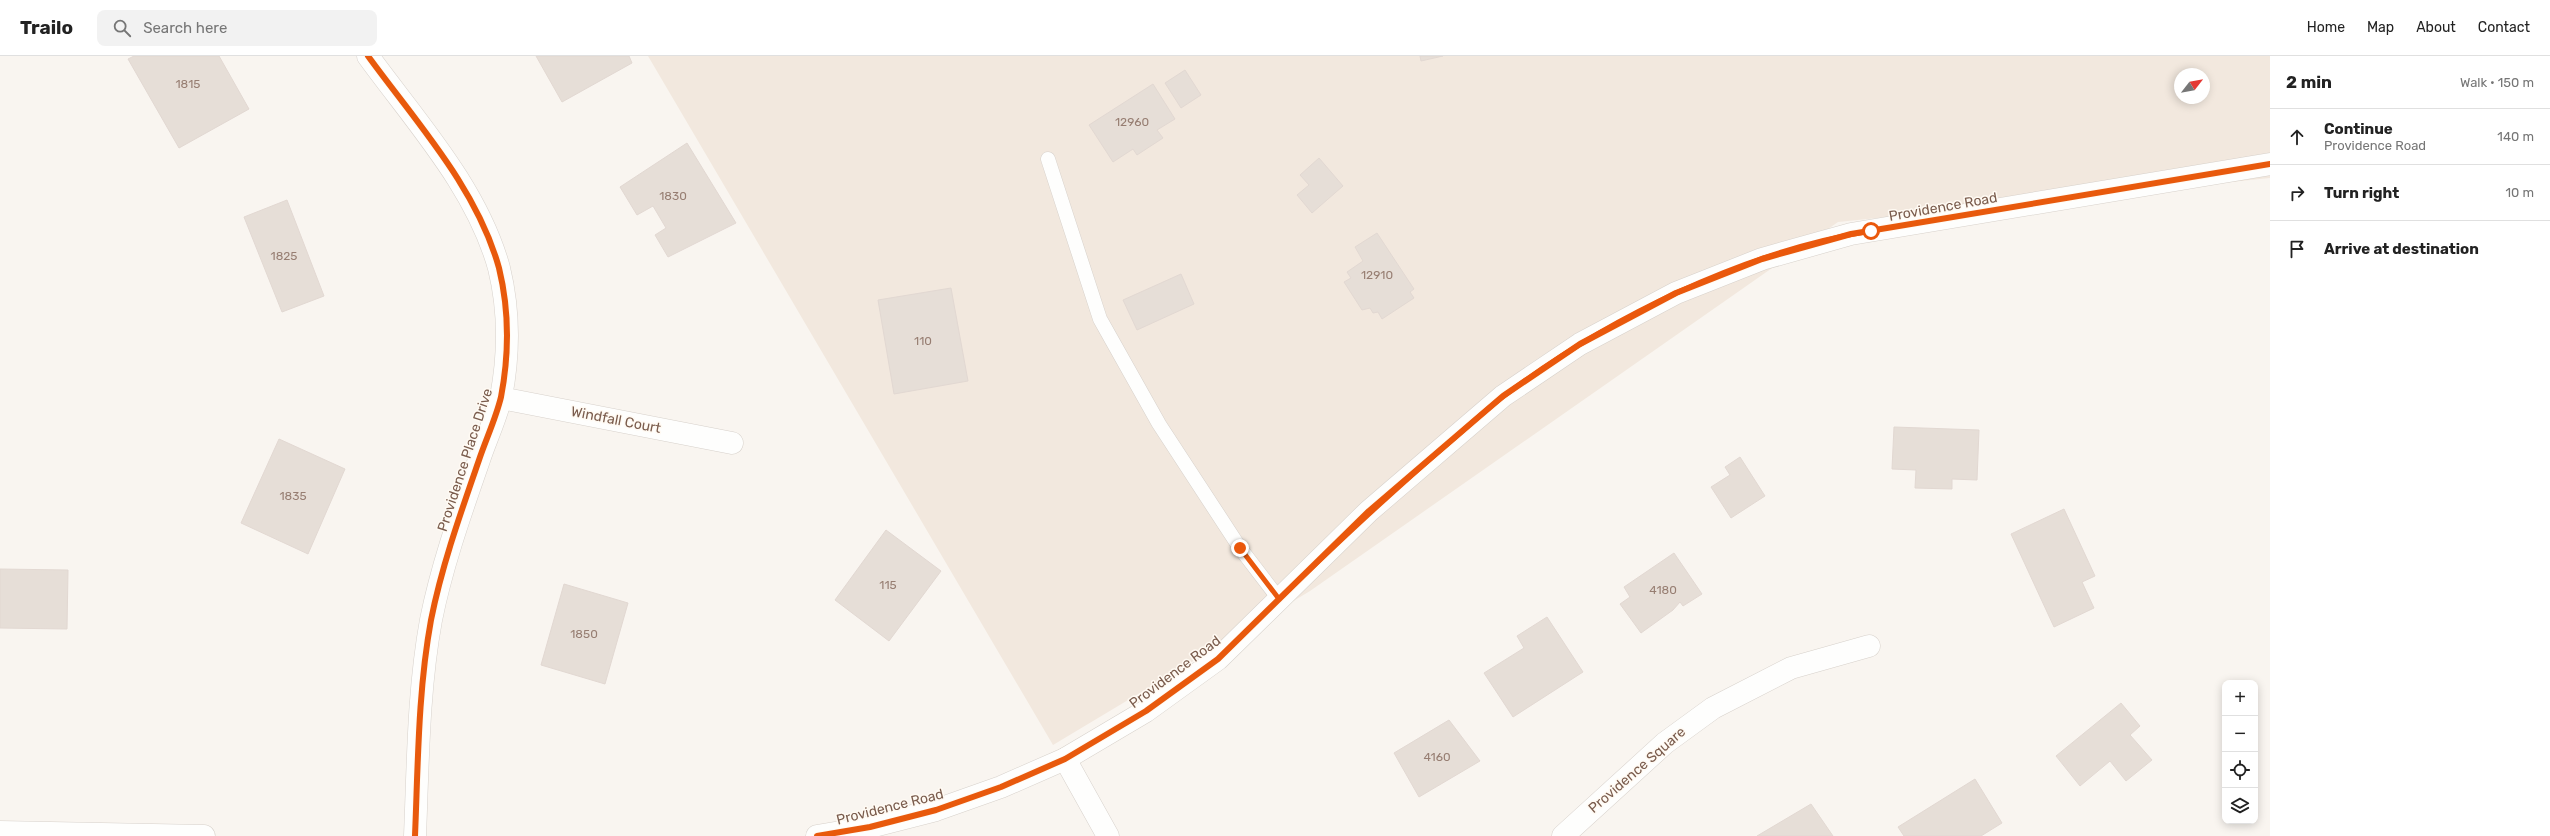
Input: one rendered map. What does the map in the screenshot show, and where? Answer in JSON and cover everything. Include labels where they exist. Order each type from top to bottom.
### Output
[{"type":"street","name":"Providence Place Drive","points":[[368,56],[459,181],[483,223],[498,268],[506,306],[507,354],[501,398],[451,543],[431,620],[420,699],[415,836]]},
{"type":"street","name":"Providence Road","points":[[817,836],[870,827],[936,810],[1001,788],[1065,759],[1146,711],[1218,659],[1369,511],[1503,396],[1580,344],[1676,293],[1762,259],[1851,234],[2270,164]]},
{"type":"street","name":"Windfall Court","points":[[501,398],[732,443]]},
{"type":"street","name":"Providence Square","points":[[1563,836],[1665,743],[1713,708],[1791,668],[1869,646]]},
{"type":"street","points":[[1065,759],[1108,836]]},
{"type":"street","points":[[0,832],[46,835],[204,836]]},
{"type":"lane","points":[[1048,159],[1100,319],[1159,424],[1240,548],[1279,599]]},
{"type":"shaded area","points":[[648,56],[2270,56],[2270,178],[1838,222],[1310,591],[1053,745]]},
{"type":"building","points":[[134,56],[219,56],[249,109],[179,148],[128,59]]},
{"type":"building","points":[[536,56],[629,56],[632,63],[562,102]]},
{"type":"building","points":[[1420,56],[1443,56],[1421,61]]},
{"type":"building","points":[[1185,70],[1201,95],[1181,108],[1165,83]]},
{"type":"building","points":[[1153,84],[1175,119],[1157,130],[1163,138],[1137,155],[1133,149],[1113,162],[1089,125]]},
{"type":"building","points":[[687,143],[736,223],[668,257],[655,235],[666,228],[653,206],[637,215],[620,187]]},
{"type":"building","points":[[1319,158],[1343,186],[1312,213],[1297,195],[1309,185],[1300,175]]},
{"type":"building","points":[[287,200],[324,296],[282,312],[244,217]]},
{"type":"building","points":[[1377,233],[1414,289],[1410,292],[1414,298],[1382,319],[1378,312],[1373,313],[1370,308],[1362,310],[1344,282],[1351,278],[1347,272],[1363,261],[1355,247]]},
{"type":"building","points":[[1181,274],[1194,304],[1137,330],[1123,300]]},
{"type":"building","points":[[951,288],[968,381],[894,394],[878,300]]},
{"type":"building","points":[[1894,427],[1979,430],[1977,480],[1952,479],[1952,489],[1915,488],[1916,470],[1892,469]]},
{"type":"building","points":[[279,439],[345,469],[308,554],[241,523]]},
{"type":"building","points":[[1740,457],[1765,496],[1731,518],[1711,487],[1730,475],[1725,467]]},
{"type":"building","points":[[2064,509],[2095,576],[2082,582],[2094,608],[2054,627],[2011,534]]},
{"type":"building","points":[[886,530],[941,571],[889,641],[835,600]]},
{"type":"building","points":[[1674,553],[1702,594],[1683,606],[1680,602],[1673,610],[1641,633],[1620,604],[1630,597],[1624,587]]},
{"type":"building","points":[[0,569],[68,570],[67,629],[0,628]]},
{"type":"building","points":[[564,584],[628,603],[605,684],[541,665]]},
{"type":"building","points":[[1547,617],[1583,672],[1513,717],[1484,673],[1524,648],[1517,636]]},
{"type":"building","points":[[2121,703],[2140,726],[2130,735],[2152,760],[2126,781],[2110,761],[2080,786],[2056,756]]},
{"type":"building","points":[[1449,720],[1480,761],[1419,797],[1394,753]]},
{"type":"building","points":[[1975,779],[2002,823],[1981,836],[1904,836],[1898,827]]},
{"type":"building","points":[[1811,804],[1833,836],[1757,836]]},
{"type":"cycle path","points":[[368,56],[425,131],[461,183],[476,210],[489,239],[499,268],[505,300],[507,332],[507,349],[501,397],[452,539],[435,599],[431,620],[423,674],[415,836]]},
{"type":"cycle path","points":[[817,836],[870,827],[936,810],[1001,787],[1065,759],[1146,711],[1218,659],[1369,511],[1503,396],[1580,344],[1676,293],[1762,259],[1851,234],[2270,164]]},
{"type":"route","points":[[1240,548],[1279,599],[1369,511],[1503,396],[1580,344],[1676,293],[1762,259],[1851,234],[1871,231]]}]
